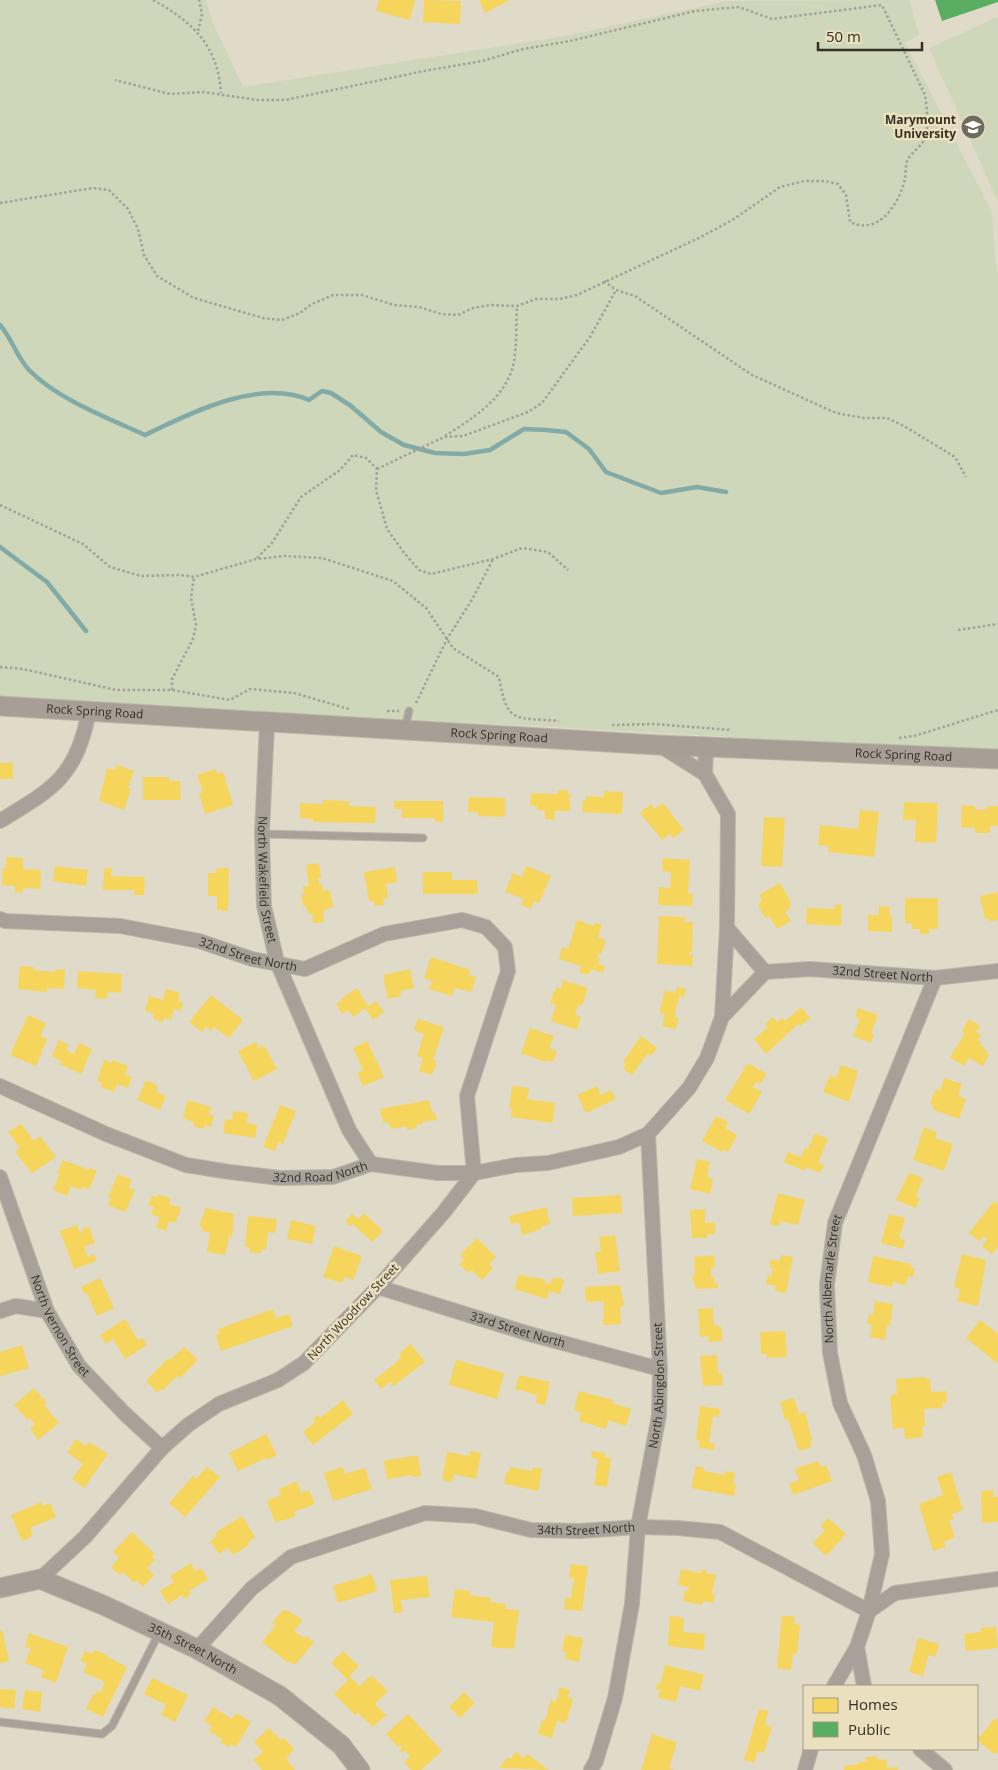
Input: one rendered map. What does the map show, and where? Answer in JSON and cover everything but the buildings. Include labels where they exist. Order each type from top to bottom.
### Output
[{"type":"street","name":"Rock Spring Road","points":[[0,706],[267,724],[658,745],[998,759]]},
{"type":"street","points":[[0,821],[56,785],[69,770],[83,742],[89,712]]},
{"type":"street","name":"North Wakefield Street","points":[[267,724],[262,834],[264,906],[277,962],[349,1130],[371,1164]]},
{"type":"street","points":[[658,745],[706,774]]},
{"type":"street","points":[[648,1134],[689,1088],[707,1058],[722,1017],[728,928],[728,814],[706,774],[706,747]]},
{"type":"street","name":"32nd Street North","points":[[2,920],[120,926],[198,941],[252,959],[277,962],[304,969],[384,934],[462,920],[486,927],[505,948],[508,971],[467,1096],[474,1173]]},
{"type":"street","points":[[722,1017],[765,972],[728,928]]},
{"type":"street","name":"32nd Street North","points":[[765,972],[810,969],[935,978],[998,971]]},
{"type":"street","name":"North Albemarle Street","points":[[835,1685],[857,1647],[869,1611],[882,1554],[878,1501],[864,1455],[840,1403],[830,1353],[827,1285],[835,1223],[935,978]]},
{"type":"street","name":"32nd Road North","points":[[0,1086],[106,1134],[186,1165],[280,1178],[333,1177],[371,1164],[438,1173],[474,1173],[585,1156],[619,1147],[648,1134]]},
{"type":"street","name":"North Abingdon Street","points":[[590,1770],[596,1761],[615,1698],[632,1604],[638,1527],[658,1415],[660,1368],[648,1134]]},
{"type":"street","name":"North Woodrow Street","points":[[40,1579],[84,1537],[162,1448],[188,1425],[219,1404],[278,1380],[304,1364],[378,1287],[444,1212],[474,1173]]},
{"type":"street","name":"North Vernon Street","points":[[0,1177],[47,1311],[79,1366],[125,1414],[162,1448]]},
{"type":"street","name":"33rd Street North","points":[[378,1287],[533,1334],[660,1368]]},
{"type":"street","points":[[0,1311],[16,1306],[47,1311]]},
{"type":"street","name":"34th Street North","points":[[197,1649],[250,1589],[291,1557],[425,1513],[475,1516],[531,1530],[580,1531],[638,1527],[720,1532],[869,1611]]},
{"type":"street","points":[[0,1588],[40,1579]]},
{"type":"street","name":"35th Street North","points":[[40,1579],[102,1605],[197,1649],[280,1696],[341,1745],[360,1770]]},
{"type":"street","points":[[869,1611],[895,1593],[998,1579]]},
{"type":"street","name":"North Albemarle Street","points":[[857,1647],[864,1685]]},
{"type":"street","points":[[805,1770],[811,1750]]},
{"type":"street","points":[[921,1750],[945,1770]]},
{"type":"lane","points":[[404,731],[410,711]]},
{"type":"lane","points":[[262,834],[422,838]]},
{"type":"lane","points":[[0,1722],[102,1734],[107,1732],[112,1726],[160,1632]]},
{"type":"path","points":[[153,0],[174,11],[198,31],[220,71],[221,94]]},
{"type":"path","points":[[198,31],[202,14],[199,0]]},
{"type":"path","points":[[0,203],[93,188],[109,190],[128,209],[138,229],[144,255],[157,276],[194,298],[263,318],[282,320],[334,295],[362,295],[394,305],[419,308],[441,314],[458,315],[473,308],[490,305],[517,306],[536,299],[560,299],[577,295],[701,237],[734,219],[780,187],[804,182],[825,181],[838,184],[846,195],[850,222],[860,227],[873,226],[896,201],[905,179],[907,160],[925,139],[927,109],[925,95],[882,5],[772,19],[739,7],[696,11],[570,41],[523,49],[482,61],[285,100],[257,100],[221,94],[170,94],[114,80]]},
{"type":"path","points":[[604,281],[616,290],[635,296],[752,375],[836,413],[864,418],[887,418],[904,426],[955,457],[966,477]]},
{"type":"path","points":[[444,437],[463,436],[528,412],[542,403],[590,337],[616,290]]},
{"type":"path","points":[[377,469],[444,437],[487,407],[510,375],[514,360],[517,306]]},
{"type":"path","points":[[256,558],[272,543],[301,497],[340,470],[353,455],[366,458],[377,469],[376,490],[387,529],[404,554],[419,570],[431,574],[493,559],[522,548],[548,552],[568,570]]},
{"type":"path","points":[[0,504],[83,544],[110,567],[141,576],[181,575],[194,578],[256,558],[284,556],[322,558],[393,580],[426,608],[453,648],[499,677],[506,707],[511,714],[520,718],[564,722]]},
{"type":"path","points":[[385,712],[410,711],[419,698],[447,639],[473,598],[493,559]]},
{"type":"path","points":[[172,690],[172,679],[193,639],[196,625],[191,598],[194,578]]},
{"type":"path","points":[[958,630],[998,624]]},
{"type":"path","points":[[0,667],[23,669],[116,690],[172,690],[230,700],[250,690],[294,692],[347,709],[357,710]]},
{"type":"path","points":[[892,738],[914,736],[998,710]]},
{"type":"path","points":[[608,725],[654,724],[735,731]]},
{"type":"green space","points":[[0,0],[206,0],[213,23],[243,87],[565,36],[727,1],[909,0],[919,35],[905,43],[992,212],[995,260],[998,274],[998,752],[535,726],[0,702]]},
{"type":"green space","points":[[998,17],[998,202],[929,48]]},
{"type":"waterway","points":[[0,325],[29,370],[54,390],[84,407],[145,435],[204,408],[226,401],[269,393],[289,394],[309,400],[322,391],[331,393],[351,406],[381,432],[404,445],[435,453],[464,454],[490,450],[524,429],[566,432],[589,449],[606,472],[661,493],[697,487],[726,492]]},
{"type":"waterway","points":[[0,547],[47,582],[86,631]]},
{"type":"place","name":"Marymount University","points":[[973,127]]}]
